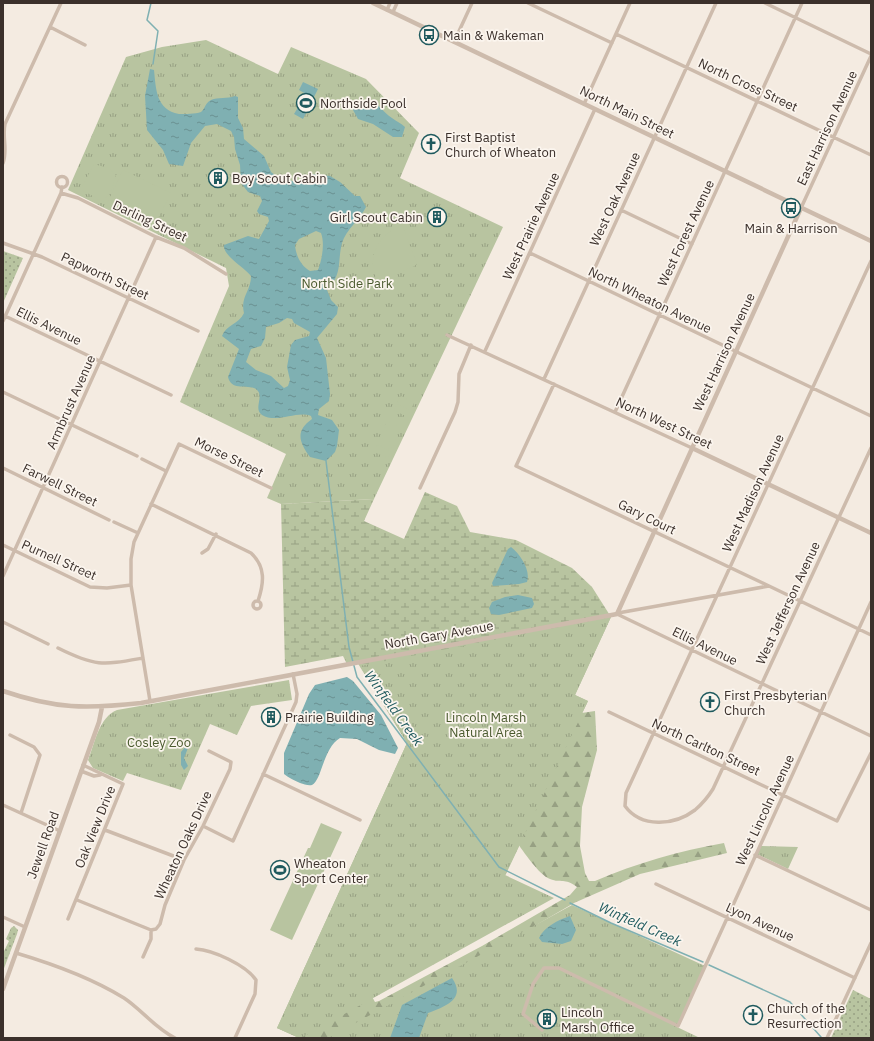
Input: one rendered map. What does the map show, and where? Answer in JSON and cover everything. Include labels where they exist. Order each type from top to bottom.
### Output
[{"type":"street","points":[[3,163],[5,124],[61,3]]},
{"type":"street","name":"North Main Street","points":[[374,3],[871,241]]},
{"type":"street","points":[[387,10],[390,3]]},
{"type":"street","points":[[393,12],[397,3]]},
{"type":"street","points":[[454,42],[472,3]]},
{"type":"street","points":[[528,3],[612,43]]},
{"type":"street","points":[[584,104],[630,3]]},
{"type":"street","name":"West Oak Avenue","points":[[544,379],[716,3]]},
{"type":"street","points":[[764,3],[871,55]]},
{"type":"street","name":"West Forest Avenue","points":[[615,412],[802,3]]},
{"type":"street","points":[[50,27],[86,45]]},
{"type":"street","name":"North Cross Street","points":[[616,34],[758,100],[871,155]]},
{"type":"street","name":"East Harrison Avenue","points":[[802,208],[871,55]]},
{"type":"street","name":"West Prairie Avenue","points":[[485,351],[595,109]]},
{"type":"street","points":[[3,321],[61,193],[62,187]]},
{"type":"street","name":"Darling Street","points":[[61,193],[78,198],[156,237],[184,248],[226,274]]},
{"type":"street","name":"West Harrison Avenue","points":[[617,614],[802,208]]},
{"type":"street","points":[[621,210],[692,244]]},
{"type":"street","name":"Armbrust Avenue","points":[[3,576],[130,298],[156,237]]},
{"type":"street","name":"Papworth Street","points":[[3,243],[34,254],[198,331]]},
{"type":"street","name":"North Wheaton Avenue","points":[[530,253],[871,416]]},
{"type":"street","name":"West Madison Avenue","points":[[653,734],[871,261]]},
{"type":"street","name":"Ellis Avenue","points":[[5,316],[171,396]]},
{"type":"street","name":"North West Street","points":[[447,335],[485,351],[871,533]]},
{"type":"street","points":[[420,488],[455,412],[458,402],[459,374],[471,345]]},
{"type":"street","name":"Gary Court","points":[[554,384],[516,466],[769,586]]},
{"type":"street","points":[[3,392],[137,456]]},
{"type":"street","name":"Morse Street","points":[[166,471],[179,444],[271,488]]},
{"type":"street","name":"West Jefferson Avenue","points":[[653,734],[625,797],[625,806],[632,814],[642,819],[666,822],[679,820],[700,806],[709,795],[724,767],[871,448]]},
{"type":"street","points":[[142,459],[166,471],[134,542],[131,559],[131,585],[150,701]]},
{"type":"street","name":"Farwell Street","points":[[3,468],[109,520]]},
{"type":"street","points":[[151,504],[248,550],[262,567],[262,588],[258,601]]},
{"type":"street","points":[[114,522],[138,533]]},
{"type":"street","points":[[202,553],[208,549],[216,534]]},
{"type":"street","name":"Purnell Street","points":[[3,545],[90,587],[107,588],[131,585]]},
{"type":"street","points":[[769,586],[871,635]]},
{"type":"street","name":"North Gary Avenue","points":[[3,691],[47,704],[102,707],[150,701],[769,586]]},
{"type":"street","name":"West Lincoln Avenue","points":[[542,1030],[523,1014],[533,984],[544,968],[559,968],[678,1026],[871,602]]},
{"type":"street","name":"Ellis Avenue","points":[[617,614],[691,651],[871,736]]},
{"type":"street","points":[[3,622],[48,644]]},
{"type":"street","points":[[58,648],[84,660],[101,664],[143,658]]},
{"type":"street","points":[[203,826],[233,841],[296,702],[297,694],[293,674]]},
{"type":"street","name":"Jewell Road","points":[[3,989],[60,831],[102,707]]},
{"type":"street","name":"North Carlton Street","points":[[609,712],[837,821],[871,753]]},
{"type":"street","points":[[10,735],[39,750],[40,755],[21,813]]},
{"type":"street","name":"Wheaton Oaks Drive","points":[[143,957],[151,939],[152,930],[156,930],[160,924],[165,904],[184,860],[203,826],[232,764],[231,762],[209,751]]},
{"type":"street","name":"Oak View Drive","points":[[68,919],[123,784],[100,775],[96,771],[82,768]]},
{"type":"street","points":[[263,774],[360,820]]},
{"type":"street","points":[[3,805],[60,831]]},
{"type":"street","points":[[104,830],[184,860]]},
{"type":"street","points":[[755,855],[871,910]]},
{"type":"street","name":"Lyon Avenue","points":[[656,884],[855,978]]},
{"type":"street","points":[[77,900],[152,930]]},
{"type":"street","points":[[3,917],[25,927]]},
{"type":"street","points":[[827,1038],[871,943]]},
{"type":"street","points":[[196,949],[210,951],[246,969],[256,980],[256,994],[235,1038]]},
{"type":"street","points":[[16,953],[63,968],[117,994],[132,1004],[158,1028],[175,1038]]},
{"type":"green space","name":"North Side Park","points":[[206,40],[278,74],[291,47],[366,79],[419,133],[400,178],[503,227],[374,499],[281,504],[267,498],[286,454],[180,402],[229,286],[226,268],[68,190],[126,57],[162,47]]},
{"type":"green space","points":[[94,164],[108,168],[116,175],[112,189],[103,202],[82,190],[82,187]]},
{"type":"green space","points":[[123,170],[171,193],[153,228],[106,205]]},
{"type":"green space","points":[[402,225],[417,263],[415,266],[377,281],[373,263],[376,247],[386,234]]},
{"type":"green space","points":[[3,251],[23,258],[3,303]]},
{"type":"green space","points":[[401,396],[414,403],[411,409],[397,402]]},
{"type":"green space","points":[[397,404],[410,410],[407,417],[394,410]]},
{"type":"green space","points":[[387,421],[401,427],[398,434],[384,427]]},
{"type":"green space","points":[[384,429],[398,435],[395,442],[381,435]]},
{"type":"green space","points":[[380,437],[394,443],[391,450],[377,444]]},
{"type":"green space","points":[[377,445],[391,452],[388,458],[374,452]]},
{"type":"green space","points":[[425,492],[457,506],[470,532],[516,540],[572,568],[592,587],[611,617],[575,695],[588,701],[505,876],[299,1038],[277,1028],[407,743],[357,662],[347,664],[343,656],[285,667],[281,504],[374,499],[364,521],[404,539]]},
{"type":"green space","name":"Lincoln Marsh Natural Area","points":[[611,617],[575,695],[588,701],[505,875],[554,898],[301,1038],[277,1028],[407,743],[360,666]]},
{"type":"green space","name":"Cosley Zoo","points":[[289,680],[292,700],[251,706],[237,735],[210,724],[181,790],[127,773],[123,781],[93,768],[88,760],[102,724],[111,713],[117,710]]},
{"type":"green space","points":[[595,711],[597,750],[582,807],[580,846],[585,873],[589,881],[595,881],[658,858],[707,846],[724,843],[727,853],[640,874],[574,903],[342,1038],[299,1038],[277,1028],[370,993],[375,1002],[379,1001],[482,946],[570,895],[577,887],[566,881],[554,880],[546,877],[541,873],[516,841],[575,714]]},
{"type":"green space","points":[[321,823],[342,832],[292,940],[270,930]]},
{"type":"green space","points":[[761,846],[798,847],[788,869],[757,854]]},
{"type":"green space","points":[[572,905],[705,966],[677,1027],[700,1038],[328,1038]]},
{"type":"green space","points":[[14,926],[18,930],[3,971],[3,953],[9,941],[6,939],[11,928]]},
{"type":"green space","points":[[853,990],[871,999],[871,1038],[831,1038]]},
{"type":"water","points":[[150,69],[154,70],[159,98],[171,112],[179,114],[199,113],[211,100],[235,96],[238,97],[238,118],[243,128],[244,139],[264,156],[271,172],[279,178],[297,182],[311,174],[330,176],[340,182],[355,196],[360,196],[366,207],[344,238],[339,268],[332,284],[327,290],[331,300],[338,307],[337,314],[317,338],[326,358],[330,394],[329,401],[319,409],[318,415],[332,420],[339,430],[335,452],[326,461],[310,457],[301,442],[301,432],[307,423],[312,419],[311,416],[300,415],[274,418],[262,415],[258,409],[260,397],[258,391],[254,388],[232,384],[228,377],[239,349],[222,336],[226,329],[239,320],[244,313],[243,303],[251,281],[251,276],[230,257],[224,249],[224,245],[248,236],[259,239],[269,221],[268,217],[259,214],[257,211],[262,201],[260,196],[248,192],[241,183],[240,165],[235,149],[234,137],[231,131],[217,124],[205,126],[191,143],[183,166],[169,164],[163,150],[147,130],[145,96]],"holes":[[[316,231],[321,233],[322,237],[322,257],[318,270],[310,271],[300,260],[296,253],[295,245],[299,239]],[[287,318],[292,319],[294,323],[310,332],[309,336],[295,340],[291,345],[287,367],[290,380],[288,386],[284,388],[271,376],[256,370],[246,362],[251,349],[261,346],[265,338],[266,327],[279,323]]]},
{"type":"water","name":"Northside Pool","points":[[303,82],[318,89],[303,119],[294,114],[306,94],[299,90]]},
{"type":"water","points":[[369,100],[405,127],[402,137],[393,137],[373,124],[358,119],[353,110],[360,102]]},
{"type":"water","points":[[511,547],[518,554],[526,567],[528,577],[527,582],[493,586],[492,583],[508,549]]},
{"type":"water","points":[[518,595],[532,598],[534,604],[532,608],[499,615],[491,614],[489,608],[492,602],[505,597]]},
{"type":"water","points":[[347,677],[353,681],[381,715],[398,748],[395,754],[379,750],[357,739],[340,738],[330,749],[318,777],[312,785],[300,783],[290,778],[284,774],[284,753],[309,694],[315,685]]},
{"type":"water","points":[[186,746],[188,748],[184,758],[188,766],[184,770],[181,765],[181,752]]},
{"type":"water","points":[[570,916],[576,930],[571,941],[562,944],[542,942],[539,938],[544,930],[556,922]]},
{"type":"water","points":[[452,978],[456,985],[457,991],[455,997],[447,1005],[428,1013],[419,1038],[390,1038],[402,1005]]},
{"type":"waterway","points":[[151,3],[147,20],[158,31],[153,64]]},
{"type":"waterway","name":"Winfield Creek","points":[[326,461],[349,647],[357,677],[499,867],[565,900]]},
{"type":"waterway","name":"Winfield Creek","points":[[570,903],[611,923],[703,962]]},
{"type":"waterway","name":"Winfield Creek","points":[[709,965],[790,1002],[821,1037]]},
{"type":"place","name":"Main & Wakeman","points":[[429,35]]},
{"type":"place","name":"Northside Pool","points":[[306,103]]},
{"type":"place","name":"First Baptist Church of Wheaton","points":[[431,144]]},
{"type":"place","name":"Boy Scout Cabin","points":[[218,178]]},
{"type":"place","name":"Main & Harrison","points":[[791,208]]},
{"type":"place","name":"Girl Scout Cabin","points":[[437,217]]},
{"type":"place","name":"First Presbyterian Church","points":[[710,702]]},
{"type":"place","name":"Prairie Building","points":[[271,717]]},
{"type":"place","name":"Wheaton Sport Center","points":[[280,870]]},
{"type":"place","name":"Church of the Resurrection","points":[[753,1015]]},
{"type":"place","name":"Lincoln Marsh Office","points":[[547,1019]]}]
